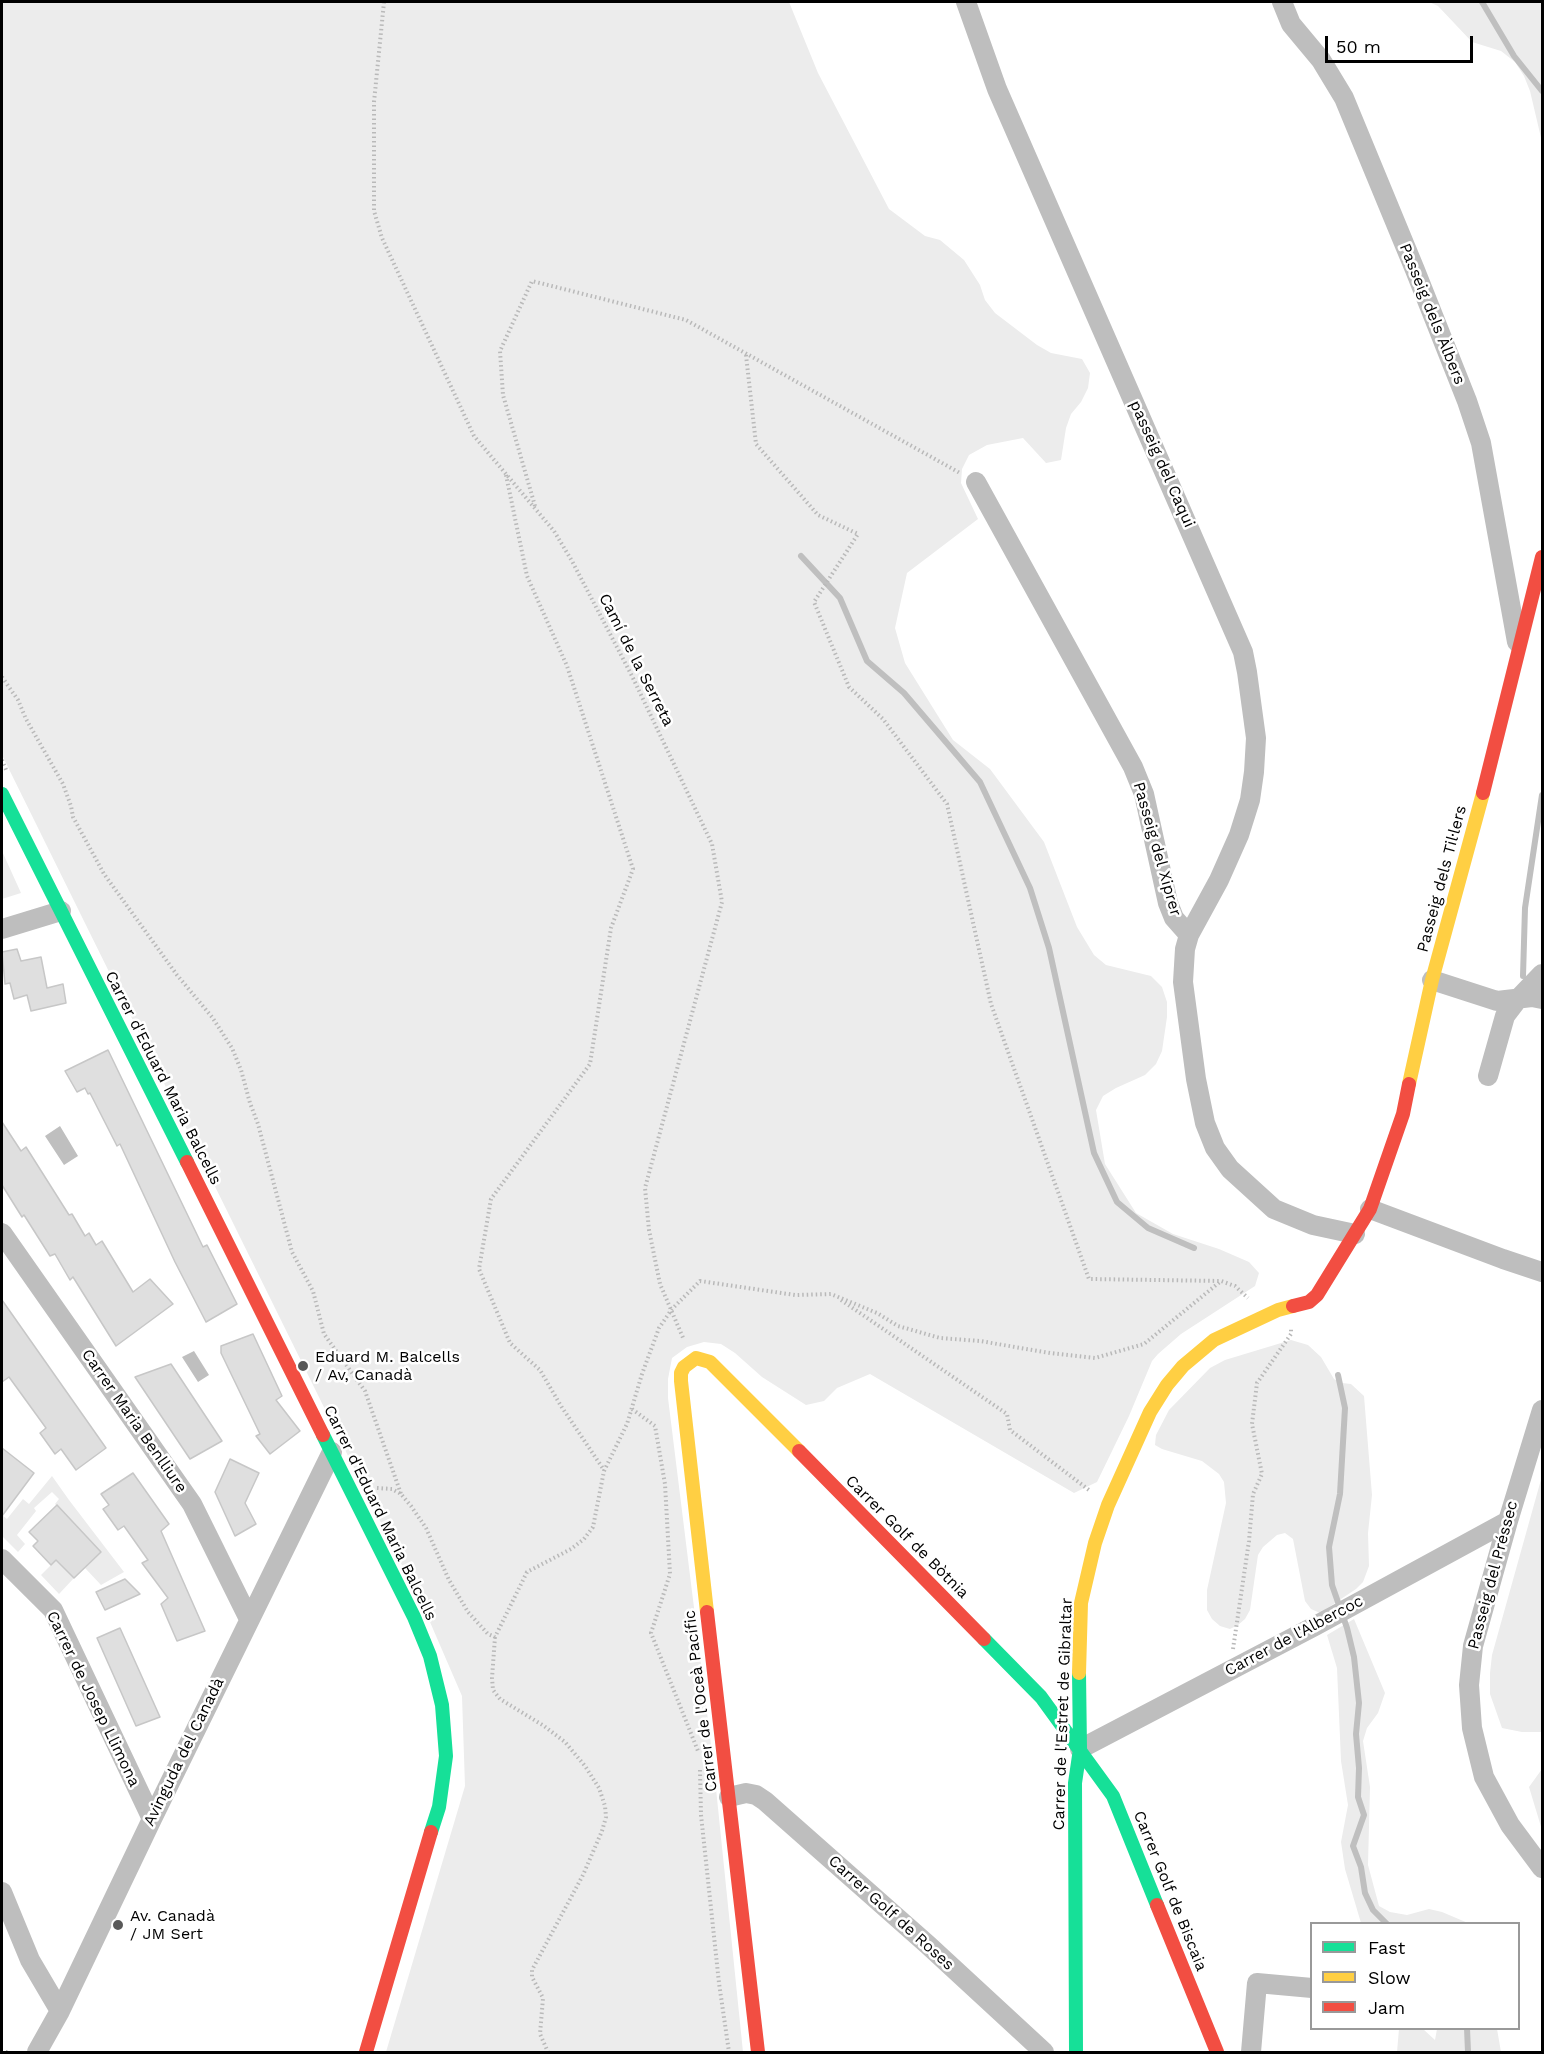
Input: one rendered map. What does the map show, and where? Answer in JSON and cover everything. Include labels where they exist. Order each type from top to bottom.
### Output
[{"type":"street","name":"passeig del Caqui","points":[[966,2],[997,88],[1236,633],[1245,662],[1256,738],[1250,800],[1239,835],[1219,880],[1189,934]]},
{"type":"street","name":"Passeig dels Àlbers","points":[[1282,2],[1291,24],[1321,60],[1344,98],[1467,401],[1481,443],[1519,651]]},
{"type":"street","name":"Passeig del Xiprer","points":[[976,482],[1133,767],[1144,794],[1168,903],[1174,918],[1189,934],[1185,949],[1183,982],[1196,1079],[1205,1123],[1215,1148],[1230,1169],[1274,1209],[1313,1225],[1355,1234]]},
{"type":"street","name":"Passeig dels Til·lers","points":[[1371,1209],[1403,1114],[1431,980],[1519,651],[1542,556]]},
{"type":"street","name":"Carrer d'Eduard Maria Balcells","points":[[2,794],[414,1617],[430,1656],[442,1705],[446,1756],[439,1807],[366,2052]]},
{"type":"street","points":[[2,929],[61,911]]},
{"type":"street","points":[[1488,1076],[1505,1016],[1542,974]]},
{"type":"street","points":[[1431,980],[1497,1001],[1542,999]]},
{"type":"street","points":[[1371,1209],[1542,1272]]},
{"type":"street","name":"Carrer de l'Estret de Gibraltar","points":[[1076,2052],[1075,1783],[1080,1749],[1079,1635],[1082,1603],[1095,1543],[1108,1505],[1150,1412],[1167,1385],[1183,1366],[1201,1350],[1224,1335],[1278,1310],[1309,1302],[1317,1295],[1371,1209]]},
{"type":"street","name":"Carrer Maria Benlliure","points":[[2,1233],[192,1504],[249,1619]]},
{"type":"street","name":"Carrer Golf de Bòtnia","points":[[697,1359],[710,1362],[725,1376],[1041,1696],[1080,1749]]},
{"type":"street","name":"Carrer de l'Oceà Pacífic","points":[[697,1359],[681,1373],[681,1381],[758,2052]]},
{"type":"street","name":"Passeig del Préssec","points":[[1542,1410],[1473,1646],[1469,1685],[1472,1728],[1478,1758],[1492,1794],[1510,1826],[1542,1868]]},
{"type":"street","name":"Avinguda del Canadà","points":[[37,2052],[60,2011],[332,1452]]},
{"type":"street","name":"Carrer de l'Albercoc","points":[[1080,1749],[1315,1626],[1508,1521]]},
{"type":"street","name":"Carrer de Josep Llimona","points":[[2,1558],[53,1610],[152,1819]]},
{"type":"street","name":"Carrer Golf de Biscaia","points":[[1080,1749],[1113,1796],[1217,2052]]},
{"type":"street","name":"Carrer Golf de Roses","points":[[729,1797],[746,1793],[756,1795],[765,1801],[928,1945],[1044,2052]]},
{"type":"street","points":[[3,1898],[30,1960],[60,2011]]},
{"type":"street","points":[[1251,2052],[1257,1983],[1310,1988]]},
{"type":"path","name":"Camí de la Serreta","points":[[384,2],[374,102],[374,211],[382,238],[474,436],[554,531],[572,561],[632,676],[712,844],[722,902],[645,1188],[649,1230],[660,1284],[697,1359]]},
{"type":"path","points":[[536,510],[503,395],[500,351],[532,281],[687,320],[976,482]]},
{"type":"path","points":[[746,355],[756,444],[818,515],[858,534],[814,602],[849,687],[883,719],[947,804],[991,1004],[1089,1280],[1221,1281],[1235,1286],[1249,1299],[1256,1301]]},
{"type":"path","points":[[506,475],[527,576],[567,666],[633,869],[611,928],[590,1064],[491,1199],[478,1269],[510,1343],[540,1370],[604,1471]]},
{"type":"path","points":[[2,676],[18,700],[30,727],[63,784],[73,817],[104,874],[177,975],[212,1017],[232,1048],[242,1071],[250,1104],[258,1124],[292,1252],[313,1291],[324,1334],[365,1390],[401,1494],[426,1528],[449,1580],[468,1612],[488,1634],[495,1637]]},
{"type":"path","points":[[548,2052],[540,2034],[543,1998],[534,1982],[532,1970],[583,1875],[602,1831],[606,1817],[605,1806],[599,1788],[585,1766],[565,1742],[500,1699],[493,1690],[495,1637],[526,1572],[571,1549],[584,1539],[593,1527],[604,1471],[627,1424],[655,1339],[672,1309],[700,1281],[795,1295],[831,1294],[877,1313],[897,1326],[940,1338],[980,1341],[1095,1358],[1144,1344],[1221,1281]]},
{"type":"path","points":[[831,1294],[1007,1414],[1010,1430],[1108,1505]]},
{"type":"path","points":[[1230,1671],[1249,1541],[1253,1494],[1262,1474],[1252,1424],[1257,1383],[1291,1334],[1290,1308]]},
{"type":"path","points":[[632,1409],[655,1426],[665,1484],[670,1574],[651,1632],[699,1754]]},
{"type":"path","points":[[699,1764],[701,1815],[719,1983],[729,2052]]},
{"type":"shaded area","points":[[2,2],[789,2],[818,73],[889,209],[925,236],[940,240],[964,260],[980,285],[985,300],[995,313],[1051,353],[1082,359],[1090,373],[1088,388],[1081,402],[1071,414],[1066,428],[1061,460],[1046,463],[1023,438],[987,445],[969,455],[962,469],[961,483],[978,519],[907,573],[895,628],[905,663],[953,740],[990,769],[1044,842],[1077,927],[1094,955],[1106,965],[1151,976],[1162,987],[1167,1002],[1167,1017],[1162,1051],[1156,1064],[1145,1075],[1103,1096],[1096,1110],[1105,1164],[1136,1213],[1173,1234],[1219,1249],[1249,1262],[1259,1273],[1255,1286],[1181,1334],[1152,1361],[1129,1416],[1097,1482],[1074,1493],[870,1374],[837,1388],[824,1401],[806,1405],[762,1377],[721,1344],[704,1342],[687,1347],[672,1358],[668,1379],[668,1398],[714,1769],[743,2052],[386,2052],[465,1786],[462,1696],[430,1622],[2,755]]},
{"type":"shaded area","points":[[1429,2],[1542,2],[1542,142],[1530,91],[1515,62],[1501,51],[1472,42],[1438,6]]},
{"type":"shaded area","points":[[2,851],[21,893],[2,899]]},
{"type":"shaded area","points":[[60,1126],[78,1156],[64,1165],[45,1136]]},
{"type":"shaded area","points":[[1291,1340],[1308,1345],[1321,1357],[1334,1379],[1351,1384],[1364,1396],[1372,1495],[1368,1533],[1369,1566],[1363,1582],[1356,1589],[1320,1613],[1311,1609],[1305,1601],[1293,1539],[1285,1533],[1277,1535],[1263,1547],[1258,1555],[1250,1610],[1245,1619],[1230,1629],[1220,1626],[1207,1610],[1207,1590],[1226,1503],[1224,1482],[1219,1474],[1202,1461],[1155,1445],[1156,1435],[1169,1410],[1210,1368],[1225,1360]]},
{"type":"shaded area","points":[[194,1351],[209,1375],[198,1382],[182,1357]]},
{"type":"shaded area","points":[[52,1476],[124,1572],[101,1585],[85,1568],[101,1552],[55,1504],[59,1499],[52,1492],[34,1508],[36,1511],[17,1535],[25,1544],[18,1552],[2,1536],[2,1515],[7,1519],[23,1499],[29,1504]]},
{"type":"shaded area","points":[[1542,1476],[1542,1732],[1522,1732],[1502,1728],[1490,1694],[1490,1673],[1492,1655]]},
{"type":"shaded area","points":[[56,1560],[74,1578],[59,1594],[41,1575]]},
{"type":"shaded area","points":[[1354,1619],[1385,1693],[1378,1713],[1367,1728],[1363,1741],[1370,1787],[1368,1865],[1379,1906],[1390,1912],[1407,1915],[1429,1909],[1466,1922],[1361,1922],[1345,1869],[1341,1842],[1348,1805],[1341,1761],[1337,1668],[1327,1635]]},
{"type":"shaded area","points":[[1542,1769],[1542,1830],[1529,1787]]},
{"type":"shaded area","points":[[1399,2030],[1424,2030],[1435,2040],[1437,2030],[1497,2030],[1501,2052],[1397,2052]]},
{"type":"building","points":[[17,949],[21,961],[41,957],[47,988],[63,984],[66,1003],[31,1011],[27,995],[14,999],[10,983],[5,984],[2,952]]},
{"type":"building","points":[[108,1050],[203,1247],[207,1245],[237,1304],[206,1322],[175,1262],[120,1144],[117,1146],[90,1093],[88,1094],[85,1088],[77,1092],[65,1071]]},
{"type":"building","points":[[2,1122],[21,1151],[26,1147],[85,1236],[89,1233],[96,1245],[102,1241],[133,1292],[150,1279],[173,1304],[116,1346],[73,1277],[70,1280],[55,1254],[50,1256],[2,1185]]},
{"type":"building","points":[[2,1300],[106,1448],[76,1470],[61,1449],[55,1454],[40,1433],[46,1428],[9,1377],[2,1382]]},
{"type":"building","points":[[253,1334],[282,1396],[276,1400],[300,1431],[270,1454],[256,1436],[260,1434],[221,1353],[221,1346]]},
{"type":"building","points":[[171,1364],[222,1441],[190,1459],[135,1377]]},
{"type":"building","points":[[2,1448],[34,1473],[2,1516]]},
{"type":"building","points":[[230,1459],[259,1473],[245,1503],[256,1524],[235,1536],[215,1492]]},
{"type":"building","points":[[133,1473],[169,1524],[161,1531],[205,1631],[177,1641],[161,1604],[168,1598],[142,1563],[148,1560],[124,1526],[118,1530],[103,1509],[109,1505],[101,1494]]},
{"type":"building","points":[[57,1505],[101,1552],[74,1578],[56,1560],[51,1565],[33,1546],[38,1541],[29,1532]]},
{"type":"building","points":[[125,1579],[140,1594],[105,1610],[96,1592]]},
{"type":"building","points":[[120,1628],[160,1717],[136,1726],[97,1638]]},
{"type":"waterway","points":[[1482,2],[1514,56],[1542,91]]},
{"type":"waterway","points":[[801,556],[840,598],[867,661],[904,693],[980,782],[1030,888],[1049,948],[1094,1153],[1117,1202],[1148,1228],[1194,1248]]},
{"type":"waterway","points":[[1523,976],[1525,908],[1542,795]]},
{"type":"waterway","points":[[1338,1375],[1345,1408],[1340,1494],[1329,1547],[1332,1585],[1354,1657],[1359,1703],[1356,1734],[1359,1768],[1358,1797],[1364,1815],[1353,1846],[1361,1867],[1365,1893],[1373,1910],[1385,1922]]},
{"type":"waterway","points":[[1467,2030],[1468,2052]]},
{"type":"traffic: fast","points":[[2,794],[187,1162]]},
{"type":"traffic: fast","points":[[323,1435],[414,1617],[430,1656],[442,1705],[446,1756],[439,1807],[431,1832]]},
{"type":"traffic: fast","points":[[984,1639],[1041,1697],[1113,1796],[1157,1905]]},
{"type":"traffic: fast","points":[[1076,2052],[1075,1783],[1080,1749],[1079,1673]]},
{"type":"traffic: slow","points":[[1409,1084],[1432,980],[1483,793]]},
{"type":"traffic: slow","points":[[1079,1673],[1081,1603],[1095,1543],[1108,1505],[1150,1412],[1167,1385],[1183,1366],[1214,1340],[1278,1310],[1293,1306]]},
{"type":"traffic: slow","points":[[707,1612],[681,1381],[684,1367],[696,1358],[710,1362],[799,1451]]},
{"type":"traffic: jam","points":[[1483,793],[1542,557]]},
{"type":"traffic: jam","points":[[1293,1306],[1309,1302],[1317,1295],[1370,1209],[1403,1114],[1409,1084]]},
{"type":"traffic: jam","points":[[187,1162],[323,1435]]},
{"type":"traffic: jam","points":[[799,1451],[984,1639]]},
{"type":"traffic: jam","points":[[707,1612],[758,2052]]},
{"type":"traffic: jam","points":[[366,2052],[431,1832]]},
{"type":"traffic: jam","points":[[1157,1905],[1217,2052]]},
{"type":"place","name":"Eduard M. Balcells / Av, Canadà","points":[[303,1366]]},
{"type":"place","name":"Av. Canadà / JM Sert","points":[[118,1925]]}]
